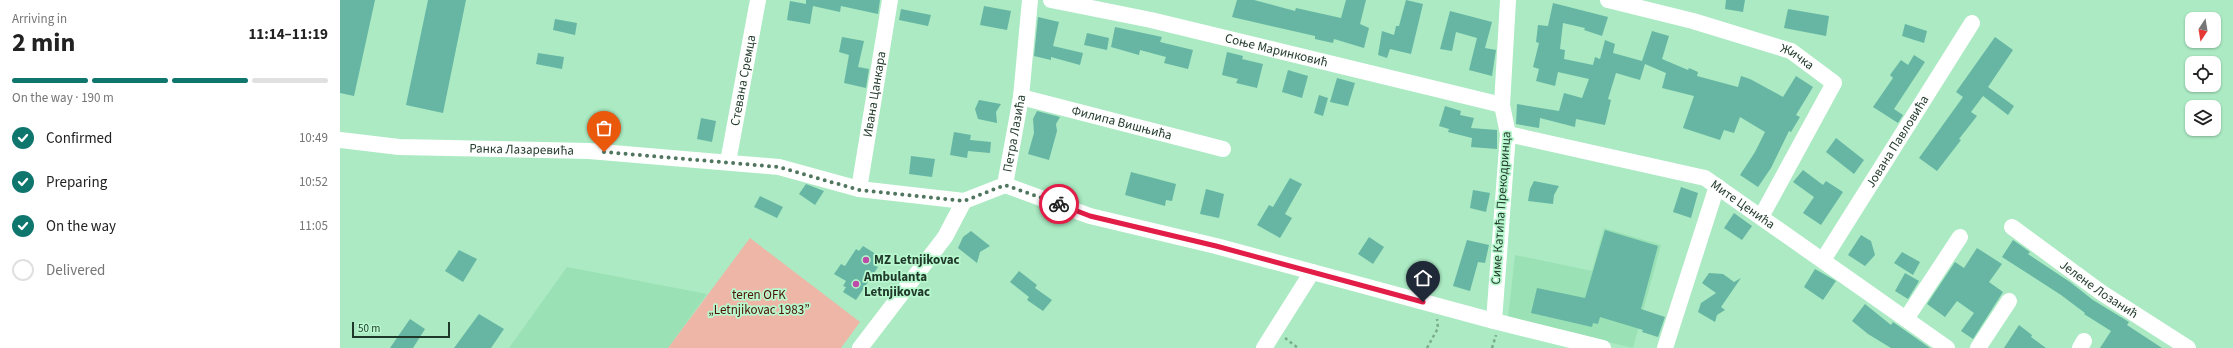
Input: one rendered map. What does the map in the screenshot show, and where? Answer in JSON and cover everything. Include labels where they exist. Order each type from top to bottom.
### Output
[{"type":"street","name":"Стевана Сремца","points":[[728,162],[758,0]]},
{"type":"street","name":"Ивана Цанкара","points":[[859,190],[890,0]]},
{"type":"street","name":"Петра Лазића","points":[[964,201],[1005,185],[1021,96],[1030,0]]},
{"type":"street","name":"Соње Маринковић","points":[[1051,0],[1151,20],[1502,105]]},
{"type":"street","name":"Симе Катића Прекодринца","points":[[1494,321],[1508,134],[1502,105],[1508,0]]},
{"type":"street","name":"Жичка","points":[[1608,0],[1693,20],[1790,51],[1834,83],[1761,217]]},
{"type":"street","name":"Јована Павловића","points":[[1823,260],[1972,23]]},
{"type":"street","name":"Филипа Вишњића","points":[[1021,96],[1222,149]]},
{"type":"street","name":"Мите Ценића","points":[[1508,134],[1705,178],[1946,348]]},
{"type":"street","name":"Ранка Лазаревића","points":[[340,140],[399,147],[589,151],[728,162],[779,167],[859,190],[964,201]]},
{"type":"street","points":[[1005,185],[1090,216],[1216,246],[1437,306],[1603,348]]},
{"type":"street","points":[[1665,348],[1716,186]]},
{"type":"street","points":[[860,348],[946,237],[964,201]]},
{"type":"street","name":"Јелене Лозанић","points":[[2012,227],[2102,293],[2188,348]]},
{"type":"street","points":[[1906,319],[1960,237]]},
{"type":"street","points":[[1264,348],[1312,272]]},
{"type":"street","points":[[1978,348],[2009,301]]},
{"type":"path","points":[[1427,348],[1438,328],[1435,314],[1437,306]]},
{"type":"shaded area","points":[[1604,228],[1661,245],[1633,348],[1508,318],[1515,255],[1592,271]]},
{"type":"shaded area","points":[[567,267],[707,294],[668,348],[509,348]]},
{"type":"green space","name":"teren OFK „Letnjikovac 1983”","points":[[750,238],[860,322],[841,348],[668,348]]},
{"type":"building","points":[[340,0],[375,0],[354,96],[340,93]]},
{"type":"building","points":[[428,0],[466,0],[443,113],[406,105]]},
{"type":"building","points":[[806,0],[880,0],[878,14],[841,6],[840,12],[813,6],[810,24],[787,20],[790,1],[806,4]]},
{"type":"building","points":[[1237,0],[1254,0],[1295,11],[1296,8],[1341,18],[1346,0],[1366,0],[1360,24],[1369,28],[1364,48],[1334,39],[1333,43],[1315,39],[1315,36],[1232,17]]},
{"type":"building","points":[[1406,0],[1423,4],[1411,54],[1390,49],[1387,58],[1378,55],[1382,31],[1394,35],[1396,26],[1399,26]]},
{"type":"building","points":[[1726,0],[1745,0],[1743,12],[1725,9]]},
{"type":"building","points":[[1553,3],[1608,17],[1602,36],[1584,30],[1585,28],[1563,23],[1560,49],[1565,50],[1564,59],[1593,65],[1595,57],[1600,59],[1605,40],[1615,44],[1613,53],[1642,61],[1652,31],[1669,36],[1662,59],[1688,70],[1689,68],[1698,72],[1697,76],[1738,87],[1741,76],[1750,79],[1783,97],[1796,76],[1813,87],[1796,115],[1800,117],[1791,132],[1789,131],[1771,168],[1758,187],[1740,175],[1755,152],[1765,132],[1740,117],[1734,133],[1724,130],[1720,140],[1683,128],[1694,96],[1662,88],[1666,73],[1645,64],[1640,80],[1616,73],[1608,99],[1611,100],[1605,125],[1576,119],[1575,127],[1540,118],[1539,128],[1516,124],[1517,104],[1559,111],[1564,93],[1582,98],[1589,79],[1558,72],[1555,86],[1536,81],[1539,69],[1533,67],[1539,43],[1536,42],[1538,25],[1548,26]]},
{"type":"building","points":[[984,6],[1011,11],[1007,30],[980,25]]},
{"type":"building","points":[[901,9],[931,15],[928,26],[899,20]]},
{"type":"building","points":[[1788,9],[1829,16],[1826,36],[1784,28]]},
{"type":"building","points":[[1450,11],[1492,22],[1485,48],[1496,50],[1492,76],[1469,70],[1477,38],[1456,32],[1452,51],[1440,49]]},
{"type":"building","points":[[1038,17],[1059,22],[1053,46],[1083,53],[1080,65],[1051,57],[1051,60],[1034,56]]},
{"type":"building","points":[[555,19],[577,23],[575,35],[553,30]]},
{"type":"building","points":[[1905,24],[1927,31],[1924,43],[1902,36]]},
{"type":"building","points":[[1115,27],[1162,37],[1160,42],[1193,50],[1188,69],[1164,63],[1166,57],[1140,50],[1139,55],[1111,47]]},
{"type":"building","points":[[1087,33],[1109,38],[1107,50],[1084,45]]},
{"type":"building","points":[[842,37],[864,41],[858,67],[869,69],[866,88],[844,83],[849,55],[839,52]]},
{"type":"building","points":[[1995,37],[2013,50],[1988,87],[2014,106],[2008,115],[1983,96],[1971,112],[1977,116],[1937,171],[1919,158],[1963,97],[1956,92]]},
{"type":"building","points":[[1227,52],[1243,56],[1242,59],[1263,64],[1257,88],[1236,83],[1238,79],[1222,75]]},
{"type":"building","points":[[538,53],[564,57],[562,69],[536,64]]},
{"type":"building","points":[[1914,55],[1925,62],[1894,109],[1903,115],[1898,123],[1873,107],[1893,78],[1890,75],[1901,60],[1908,65]]},
{"type":"building","points":[[1288,70],[1308,76],[1302,98],[1282,92]]},
{"type":"building","points":[[1337,78],[1355,83],[1348,106],[1330,102]]},
{"type":"building","points":[[1319,95],[1328,98],[1323,116],[1314,113]]},
{"type":"building","points":[[979,100],[1001,104],[996,112],[997,123],[978,119],[975,109]]},
{"type":"building","points":[[1445,106],[1461,111],[1460,115],[1474,118],[1471,128],[1497,130],[1497,149],[1471,147],[1472,138],[1448,132],[1449,129],[1439,126]]},
{"type":"building","points":[[1037,111],[1060,117],[1056,124],[1057,131],[1049,160],[1028,154],[1034,133],[1033,119]]},
{"type":"building","points":[[701,118],[716,121],[712,142],[697,139]]},
{"type":"building","points":[[954,132],[971,135],[970,140],[991,142],[990,153],[968,151],[967,158],[950,155]]},
{"type":"building","points":[[1836,138],[1864,160],[1854,174],[1826,152]]},
{"type":"building","points":[[911,156],[935,159],[932,177],[909,174]]},
{"type":"building","points":[[1803,170],[1823,185],[1826,181],[1843,192],[1821,225],[1803,213],[1814,197],[1793,182]]},
{"type":"building","points":[[1131,172],[1176,184],[1172,201],[1166,200],[1165,206],[1125,195]]},
{"type":"building","points":[[1290,178],[1302,184],[1285,214],[1292,218],[1280,238],[1257,225],[1269,205],[1273,207]]},
{"type":"building","points":[[1534,181],[1559,186],[1554,195],[1553,204],[1528,201],[1530,189]]},
{"type":"building","points":[[806,184],[824,191],[815,205],[799,194]]},
{"type":"building","points":[[1681,187],[1698,193],[1691,218],[1673,212]]},
{"type":"building","points":[[1206,189],[1224,194],[1219,218],[1200,214]]},
{"type":"building","points":[[1473,190],[1490,193],[1486,212],[1470,208]]},
{"type":"building","points":[[760,196],[783,207],[777,218],[754,207]]},
{"type":"building","points":[[1734,213],[1752,226],[1742,240],[1724,228]]},
{"type":"building","points":[[1605,230],[1658,246],[1641,309],[1665,317],[1658,337],[1642,332],[1643,330],[1600,317],[1598,324],[1593,323],[1592,327],[1531,313],[1537,288],[1585,298]]},
{"type":"building","points":[[971,231],[990,246],[980,252],[977,263],[958,248],[963,237]]},
{"type":"building","points":[[1861,235],[1871,241],[1875,255],[1865,266],[1848,255]]},
{"type":"building","points":[[1369,237],[1384,247],[1373,264],[1358,254]]},
{"type":"building","points":[[1467,240],[1489,245],[1485,263],[1478,262],[1470,291],[1453,286]]},
{"type":"building","points":[[2013,240],[2030,252],[2028,254],[2070,282],[2093,300],[2129,322],[2127,325],[2162,348],[2100,348],[2111,331],[2084,314],[2085,313],[2061,295],[2002,257]]},
{"type":"building","points":[[863,246],[879,256],[874,265],[878,267],[856,300],[843,292],[846,287],[843,286],[846,281],[834,274],[841,264],[845,266],[856,249],[859,251]]},
{"type":"building","points":[[1977,248],[2002,264],[1989,282],[2003,292],[1973,339],[1961,331],[1974,313],[1957,301],[1945,317],[1927,304],[1955,262],[1964,268]]},
{"type":"building","points":[[459,250],[477,259],[463,282],[445,271]]},
{"type":"building","points":[[1902,252],[1920,262],[1913,275],[1894,263]]},
{"type":"building","points":[[1815,269],[1836,281],[1823,300],[1804,287]]},
{"type":"building","points":[[1019,271],[1037,285],[1035,288],[1052,300],[1043,311],[1027,300],[1029,297],[1010,282]]},
{"type":"building","points":[[1709,273],[1723,274],[1734,282],[1741,278],[1721,307],[1725,310],[1717,315],[1715,322],[1698,312],[1701,303],[1716,293],[1702,283]]},
{"type":"building","points":[[1905,273],[1919,281],[1908,299],[1895,291]]},
{"type":"building","points":[[1865,304],[1891,325],[1893,322],[1930,348],[1891,348],[1868,334],[1852,321]]},
{"type":"building","points":[[479,314],[504,329],[491,348],[454,348]]},
{"type":"building","points":[[410,319],[425,329],[413,348],[390,348]]},
{"type":"building","points":[[2019,325],[2032,335],[2031,337],[2046,348],[2004,348]]},
{"type":"way so far","points":[[604,152],[779,167],[859,190],[964,201],[1005,185],[1059,204]]},
{"type":"place","name":"MZ Letnjikovac","points":[[866,260]]},
{"type":"place","name":"Ambulanta Letnjikovac","points":[[856,284]]},
{"type":"route","points":[[1059,204],[1090,216],[1216,246],[1423,302]]}]
